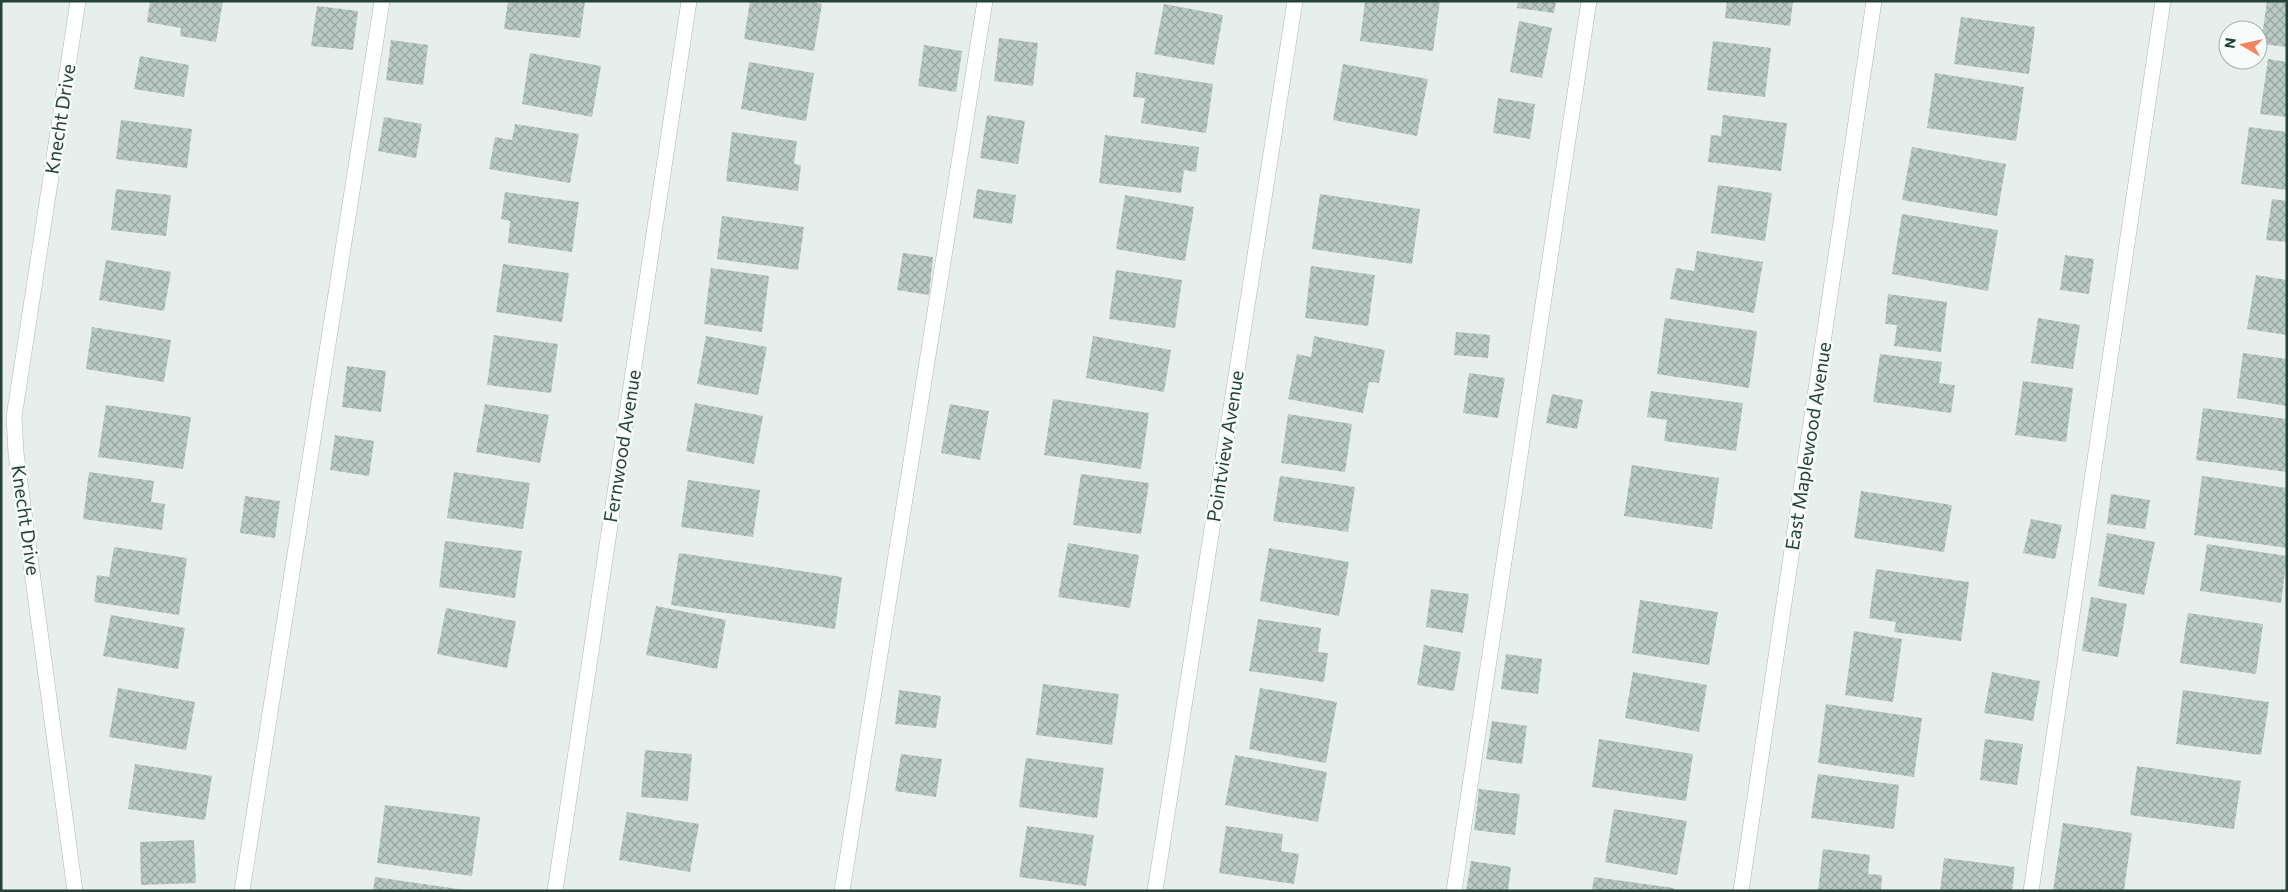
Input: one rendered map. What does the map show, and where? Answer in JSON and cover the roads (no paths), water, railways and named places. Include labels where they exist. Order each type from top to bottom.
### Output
[{"type":"street","name":"Knecht Drive","points":[[75,891],[16,453],[14,417],[78,1]]},
{"type":"street","points":[[242,891],[382,1]]},
{"type":"street","name":"Fernwood Avenue","points":[[555,891],[689,1]]},
{"type":"street","points":[[842,891],[985,1]]},
{"type":"street","name":"Pointview Avenue","points":[[1155,891],[1295,1]]},
{"type":"street","points":[[1454,891],[1589,1]]},
{"type":"street","name":"East Maplewood Avenue","points":[[1741,891],[1874,1]]},
{"type":"street","points":[[2031,891],[2163,1]]}]
